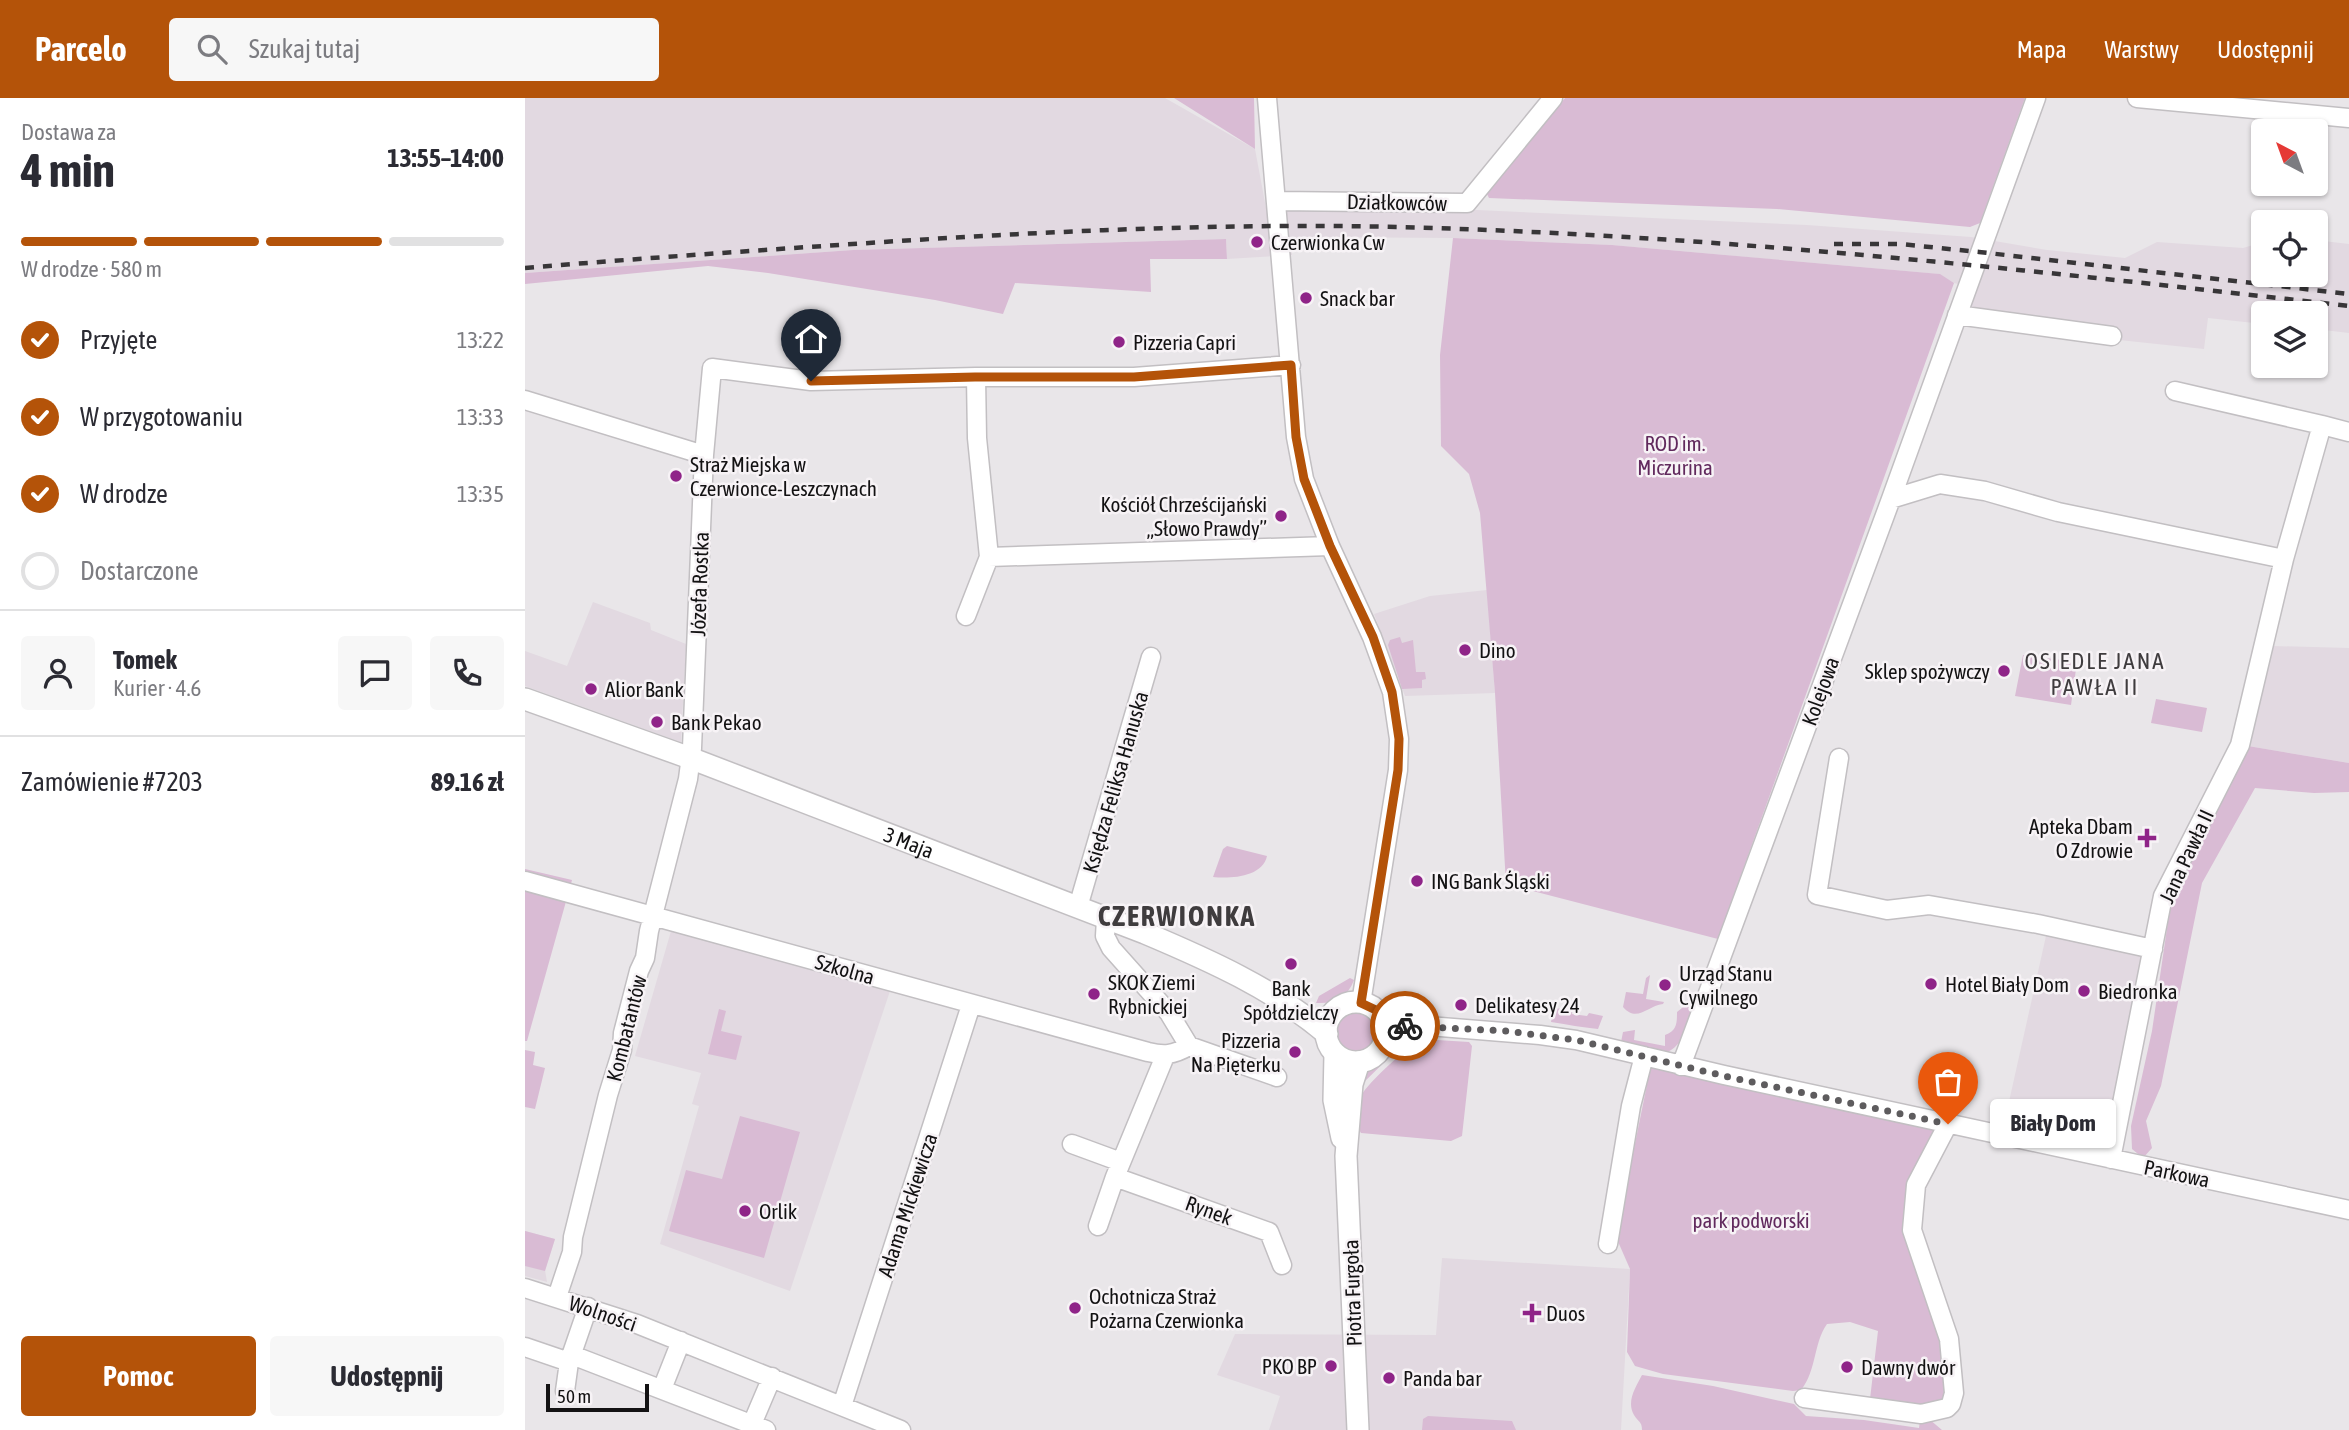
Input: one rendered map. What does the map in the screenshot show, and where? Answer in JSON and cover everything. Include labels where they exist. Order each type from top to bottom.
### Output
[{"type":"main road","name":"3 Maja","points":[[525,699],[690,758],[1185,950],[1285,1002],[1331,1044]]},
{"type":"main road","name":"3 Maja","points":[[1285,1002],[1337,1009]]},
{"type":"main road","points":[[1361,1003],[1378,1011],[1386,1028],[1380,1051],[1371,1059],[1359,1062],[1344,1059],[1331,1044],[1328,1022],[1337,1009],[1346,1004],[1361,1003]]},
{"type":"main road","name":"Piotra Furgoła","points":[[1331,1044],[1334,1100],[1346,1156]]},
{"type":"main road","name":"Piotra Furgoła","points":[[1358,1430],[1346,1156],[1352,1084],[1359,1062]]},
{"type":"street","points":[[1267,98],[1296,437],[1304,479],[1330,546],[1373,637],[1392,692],[1399,739],[1398,770],[1361,1003]]},
{"type":"street","name":"Działkowców","points":[[1276,201],[1467,203],[1553,98]]},
{"type":"street","name":"Kolejowa","points":[[1681,1066],[2036,98]]},
{"type":"street","points":[[2137,98],[2349,118]]},
{"type":"street","points":[[1957,315],[2112,336]]},
{"type":"street","points":[[966,616],[989,557],[977,438],[975,377],[1134,377],[1291,365]]},
{"type":"street","name":"Józefa Rostka","points":[[690,758],[704,455],[712,368],[811,381],[975,377]]},
{"type":"street","points":[[2175,391],[2349,432]]},
{"type":"street","points":[[525,400],[704,455]]},
{"type":"street","name":"Jana Pawła II","points":[[2111,1159],[2163,896],[2240,745],[2284,559],[2322,425]]},
{"type":"street","points":[[1891,499],[1940,484],[1985,491],[2058,512],[2284,559]]},
{"type":"street","points":[[989,557],[1330,546]]},
{"type":"street","name":"Księdza Feliksa Hanuska","points":[[1078,907],[1151,657]]},
{"type":"street","name":"Kombatantów","points":[[557,1297],[572,1252],[573,1237],[608,1095],[622,1050],[623,1034],[639,971],[645,958],[688,779],[690,758]]},
{"type":"street","points":[[1839,758],[1817,895],[1887,910],[1929,905],[2038,924],[2153,949]]},
{"type":"street","name":"Szkolna","points":[[525,881],[1165,1056]]},
{"type":"street","points":[[1106,919],[1105,936],[1111,948],[1169,1013],[1189,1046],[1276,1077]]},
{"type":"street","name":"Adama Mickiewicza","points":[[842,1406],[971,1005]]},
{"type":"street","name":"Parkowa","points":[[1386,1028],[1416,1025],[1576,1040],[1681,1066],[2349,1210]]},
{"type":"street","points":[[1098,1226],[1118,1170],[1136,1137],[1165,1056],[1176,1054],[1189,1046]]},
{"type":"street","points":[[1608,1244],[1631,1106],[1644,1056]]},
{"type":"street","points":[[1804,1398],[1921,1414],[1947,1409],[1951,1404],[1954,1393],[1948,1339],[1912,1230],[1916,1185],[1948,1124]]},
{"type":"street","name":"Rynek","points":[[1072,1144],[1118,1170],[1269,1231],[1282,1265]]},
{"type":"street","name":"Wolności","points":[[525,1288],[588,1307],[681,1341],[842,1406],[869,1424],[901,1430]]},
{"type":"street","points":[[565,1391],[571,1358],[588,1307]]},
{"type":"street","points":[[662,1389],[681,1341]]},
{"type":"street","points":[[525,1348],[571,1358],[662,1389],[759,1427],[772,1377]]},
{"type":"shaded area","points":[[525,98],[1165,98],[1255,149],[1266,208],[1477,210],[1807,225],[1971,237],[2047,250],[2125,258],[2157,242],[2243,248],[2251,246],[2251,287],[2328,287],[2328,242],[2349,244],[2349,333],[2328,331],[2328,301],[2251,301],[2251,323],[2208,318],[2204,349],[1969,324],[1974,288],[1954,283],[1939,274],[1612,245],[1453,238],[1303,237],[1291,241],[1292,255],[1227,259],[1226,239],[853,250],[525,273]]},
{"type":"shaded area","points":[[1487,590],[1495,693],[1405,696],[1374,614],[1430,596]]},
{"type":"shaded area","points":[[593,602],[650,623],[651,630],[686,644],[681,742],[525,686],[525,651],[567,666]]},
{"type":"shaded area","points":[[2273,646],[2349,648],[2349,763],[2248,746]]},
{"type":"shaded area","points":[[2048,927],[2147,948],[2110,1127],[2089,1144],[2004,1124]]},
{"type":"shaded area","points":[[671,931],[890,991],[790,1291],[660,1244],[699,1106],[692,1104],[701,1073],[635,1056]]},
{"type":"shaded area","points":[[525,1231],[555,1239],[545,1270],[547,1282],[525,1276]]},
{"type":"shaded area","points":[[1442,1258],[1630,1269],[1621,1430],[1269,1430],[1280,1396],[1217,1375],[1235,1334],[1436,1335]]},
{"type":"green space","points":[[1174,98],[1254,98],[1255,149]]},
{"type":"green space","points":[[1565,98],[2025,98],[1980,223],[1970,227],[1777,209],[1489,198],[1487,194]]},
{"type":"green space","name":"ROD im. Miczurina","points":[[1453,238],[1612,245],[1940,274],[1954,283],[1718,939],[1506,884],[1495,693],[1480,513],[1469,474],[1441,446],[1440,355]]},
{"type":"green space","points":[[1226,239],[1227,259],[1150,259],[1151,292],[1015,283],[1003,314],[935,300],[708,266],[525,284],[525,273],[853,250]]},
{"type":"green space","points":[[1400,637],[1402,643],[1413,640],[1416,672],[1425,672],[1426,679],[1422,680],[1422,688],[1402,689],[1388,645],[1390,640]]},
{"type":"green space","points":[[2023,655],[2077,662],[2071,705],[2015,696]]},
{"type":"green space","points":[[2156,699],[2207,708],[2202,732],[2151,723]]},
{"type":"green space","points":[[2248,746],[2349,763],[2349,792],[2314,793],[2255,788],[2202,883],[2161,1086],[2146,1121],[2152,1148],[2143,1158],[2132,1149],[2131,1126],[2152,1031],[2171,901]]},
{"type":"green space","points":[[1227,846],[1267,856],[1264,863],[1253,872],[1237,877],[1213,877],[1223,849]]},
{"type":"green space","points":[[525,869],[572,880],[527,1041],[525,1041]]},
{"type":"green space","points":[[1650,975],[1646,999],[1664,1002],[1663,1004],[1638,1014],[1628,1012],[1623,1007],[1626,992],[1643,994],[1646,978]]},
{"type":"green space","points":[[1350,978],[1354,980],[1344,995],[1335,1001],[1316,1003],[1319,996]]},
{"type":"green space","points":[[1698,995],[1703,996],[1693,1020],[1683,1038],[1670,1051],[1653,1052],[1621,1042],[1623,1032],[1635,1030],[1634,1040],[1665,1046],[1665,1035],[1676,1026],[1677,1012]]},
{"type":"green space","points":[[1554,1008],[1572,1010],[1572,1014],[1603,1016],[1598,1029],[1551,1022]]},
{"type":"green space","points":[[719,1009],[726,1011],[721,1031],[742,1036],[736,1060],[708,1054]]},
{"type":"green space","points":[[1356,1013],[1369,1019],[1375,1032],[1369,1045],[1356,1051],[1343,1045],[1337,1032],[1343,1019]]},
{"type":"green space","points":[[1410,1034],[1360,1086],[1368,1069],[1380,1062],[1399,1039]]},
{"type":"green space","points":[[1421,1039],[1469,1042],[1472,1046],[1462,1136],[1451,1141],[1361,1133],[1358,1115],[1361,1096],[1389,1065]]},
{"type":"green space","points":[[525,1050],[535,1052],[533,1065],[545,1068],[535,1109],[525,1107]]},
{"type":"green space","name":"park podworski","points":[[1651,1065],[1935,1127],[1937,1140],[1916,1220],[1957,1342],[1945,1407],[1919,1412],[1870,1399],[1878,1331],[1850,1322],[1827,1324],[1819,1340],[1810,1374],[1801,1390],[1663,1374],[1635,1366],[1627,1352],[1630,1269],[1616,1237]]},
{"type":"green space","name":"Orlik","points":[[740,1116],[800,1132],[764,1258],[669,1231],[686,1170],[722,1179]]},
{"type":"green space","points":[[525,1231],[555,1239],[545,1271],[525,1266]]},
{"type":"green space","points":[[1642,1375],[1713,1386],[1794,1404],[1806,1416],[1864,1420],[1919,1428],[1920,1421],[1929,1419],[1942,1430],[1642,1430],[1631,1405]]},
{"type":"green space","points":[[1428,1416],[1512,1421],[1516,1430],[1422,1430],[1423,1419]]},
{"type":"railway","points":[[525,268],[1075,231],[1268,226],[1397,227],[1516,231],[1755,246],[1993,267],[2349,306]]},
{"type":"railway","points":[[1834,244],[1900,244],[2349,294]]},
{"type":"way so far","points":[[1405,1026],[1506,1031],[1576,1040],[1724,1076],[1948,1124]]},
{"type":"place","name":"Czerwionka Cw","points":[[1257,242]]},
{"type":"place","name":"Snack bar","points":[[1306,298]]},
{"type":"place","name":"Pizzeria Capri","points":[[1119,342]]},
{"type":"place","name":"Straż Miejska w Czerwionce-Leszczynach","points":[[676,476]]},
{"type":"place","name":"Kościół Chrześcijański „Słowo Prawdy”","points":[[1281,516]]},
{"type":"place","name":"Dino","points":[[1465,650]]},
{"type":"place","name":"Sklep spożywczy","points":[[2004,671]]},
{"type":"place","name":"Alior Bank","points":[[591,689]]},
{"type":"place","name":"Bank Pekao","points":[[657,722]]},
{"type":"place","name":"Apteka Dbam O Zdrowie","points":[[2147,838]]},
{"type":"place","name":"ING Bank Śląski","points":[[1417,881]]},
{"type":"place","name":"Bank Spółdzielczy","points":[[1291,964]]},
{"type":"place","name":"Hotel Biały Dom","points":[[1931,984]]},
{"type":"place","name":"Urząd Stanu Cywilnego","points":[[1665,985]]},
{"type":"place","name":"Biedronka","points":[[2084,991]]},
{"type":"place","name":"SKOK Ziemi Rybnickiej","points":[[1094,994]]},
{"type":"place","name":"Delikatesy 24","points":[[1461,1005]]},
{"type":"place","name":"Pizzeria Na Pięterku","points":[[1295,1052]]},
{"type":"place","name":"Biały Dom","points":[[1948,1124]]},
{"type":"place","name":"Orlik","points":[[745,1211]]},
{"type":"place","name":"Ochotnicza Straż Pożarna Czerwionka","points":[[1075,1308]]},
{"type":"place","name":"Duos","points":[[1532,1313]]},
{"type":"place","name":"PKO BP","points":[[1331,1366]]},
{"type":"place","name":"Dawny dwór","points":[[1847,1367]]},
{"type":"place","name":"Panda bar","points":[[1389,1378]]},
{"type":"district","name":"OSIEDLE JANA PAWŁA II","points":[[2095,674]]},
{"type":"district","name":"CZERWIONKA","points":[[1177,916]]},
{"type":"route","points":[[811,381],[1134,377],[1291,365],[1296,437],[1304,479],[1330,546],[1373,637],[1392,692],[1399,739],[1398,770],[1368,974],[1361,1003],[1378,1011],[1386,1028],[1405,1026]]}]
